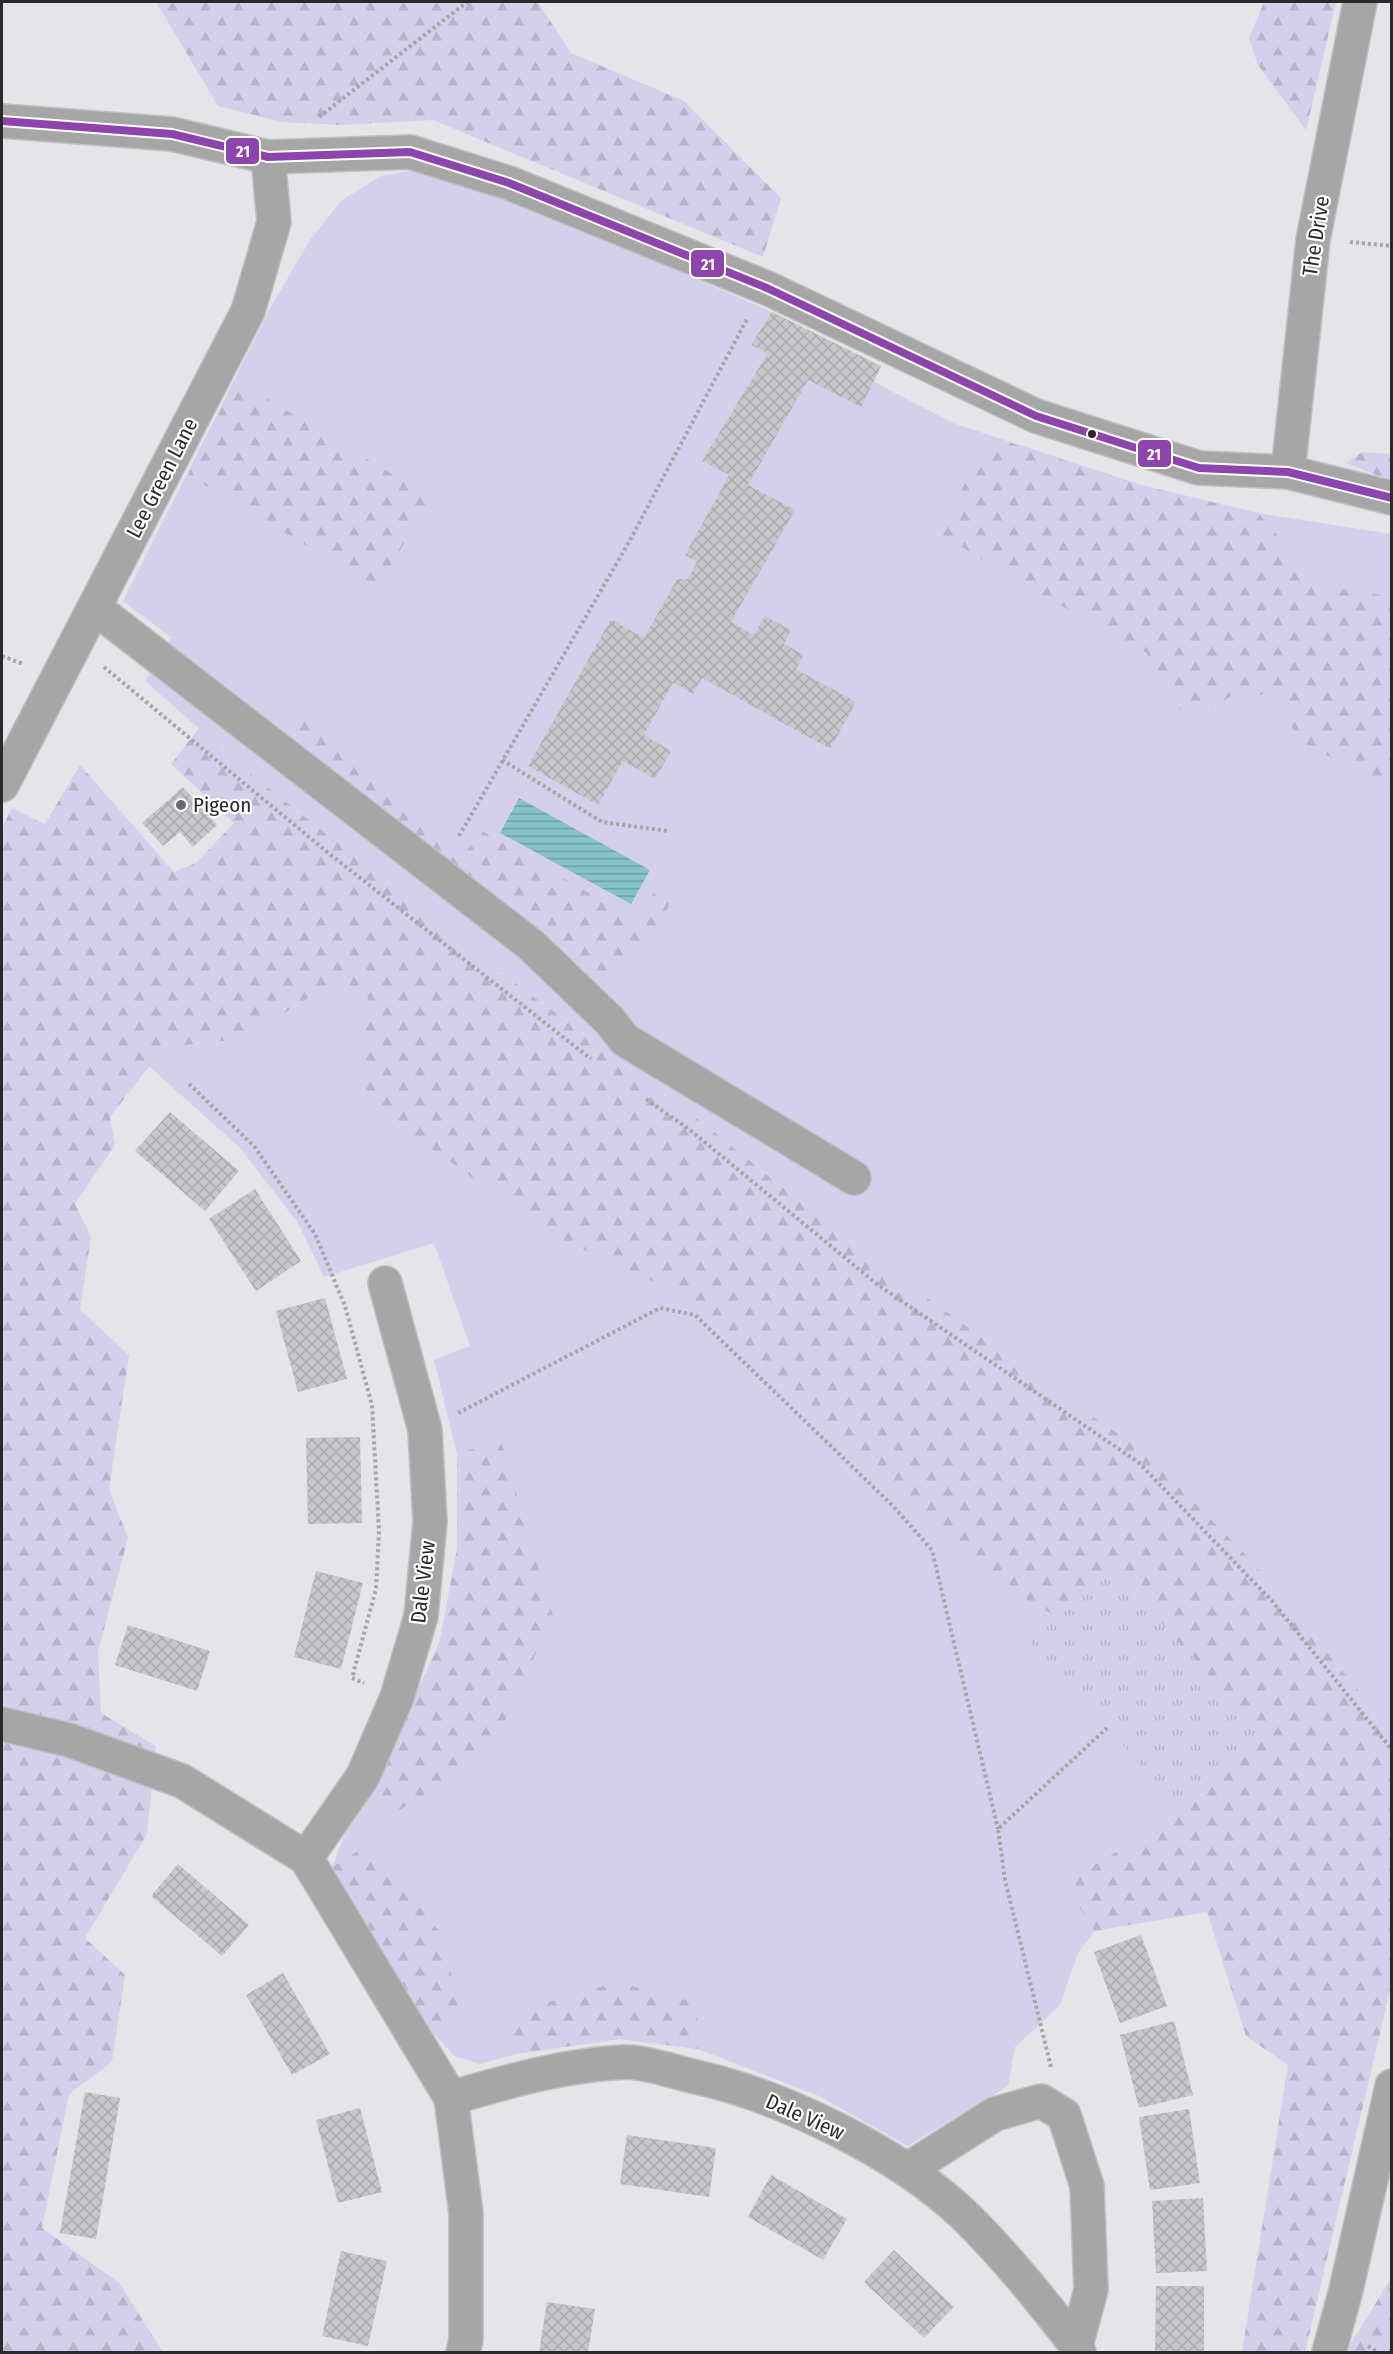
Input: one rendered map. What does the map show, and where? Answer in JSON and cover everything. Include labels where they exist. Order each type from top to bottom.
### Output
[{"type":"street","name":"The Drive","points":[[1288,472],[1313,240],[1360,2]]},
{"type":"street","points":[[2,121],[172,134],[268,157],[410,152],[509,183],[767,288],[1036,416],[1199,468],[1288,472],[1392,498]]},
{"type":"street","name":"Lee Green Lane","points":[[2,785],[248,311],[274,222],[268,157]]},
{"type":"street","points":[[95,608],[531,945],[609,1020],[625,1040],[854,1178]]},
{"type":"street","name":"Dale View","points":[[306,1858],[363,1776],[397,1697],[421,1616],[430,1522],[425,1430],[385,1283]]},
{"type":"street","points":[[2,1724],[69,1740],[182,1781],[306,1858],[452,2098],[466,2213],[463,2352]]},
{"type":"street","name":"Dale View","points":[[452,2098],[529,2075],[627,2062],[722,2083],[813,2117],[907,2170],[963,2214],[1032,2287],[1078,2349]]},
{"type":"street","points":[[1329,2352],[1346,2289],[1392,2086]]},
{"type":"street","points":[[907,2170],[995,2114],[1041,2101],[1064,2115],[1087,2186],[1091,2290],[1078,2349]]},
{"type":"path","points":[[313,122],[467,2]]},
{"type":"path","points":[[459,836],[629,542],[752,311]]},
{"type":"path","points":[[76,643],[327,852],[551,1031],[597,1064]]},
{"type":"path","points":[[502,760],[602,822],[668,831]]},
{"type":"path","points":[[189,1084],[254,1146],[315,1234],[345,1306],[372,1405],[379,1531],[376,1588],[352,1678],[397,1697]]},
{"type":"path","points":[[644,1097],[690,1130],[878,1285],[1138,1462],[1272,1601],[1392,1750]]},
{"type":"path","points":[[425,1430],[660,1308],[695,1315],[893,1506],[932,1550],[998,1829],[1005,1880],[1064,2115]]},
{"type":"path","points":[[998,1829],[1107,1728]]},
{"type":"green space","points":[[156,2],[538,2],[571,53],[684,101],[781,198],[763,257],[433,120],[341,125],[282,122],[218,106]]},
{"type":"green space","points":[[1264,2],[1336,2],[1306,130],[1258,65],[1249,38]]},
{"type":"green space","points":[[422,169],[484,187],[772,312],[881,366],[874,382],[953,423],[1141,485],[1258,513],[1391,534],[1391,1730],[1249,1558],[1144,1451],[1050,1388],[829,1225],[703,1123],[518,985],[252,775],[145,681],[172,638],[123,601],[272,305],[310,240],[342,200],[381,176]]},
{"type":"green space","points":[[236,380],[432,498],[377,588],[188,475]]},
{"type":"green space","points":[[990,436],[1141,485],[1258,513],[1320,584],[1391,597],[1391,790],[1300,741],[1272,694],[1231,696],[1210,709],[1181,711],[1152,677],[1147,653],[1038,593],[939,533]]},
{"type":"green space","points":[[1362,452],[1391,454],[1391,481],[1346,463]]},
{"type":"green space","points":[[296,713],[464,854],[482,831],[634,919],[655,891],[674,897],[640,959],[599,985],[283,729]]},
{"type":"green space","points":[[199,728],[252,775],[518,985],[703,1123],[829,1225],[1050,1388],[1144,1451],[1249,1558],[1391,1730],[1391,1986],[1305,2352],[1242,2352],[1288,2065],[1246,2036],[1207,1912],[1095,1931],[1062,1882],[1073,1878],[1182,1812],[1264,1738],[1110,1566],[1055,1616],[969,1566],[690,1298],[557,1238],[356,1095],[368,998],[336,980],[244,1039],[164,1047],[110,1117],[115,1145],[75,1204],[91,1237],[80,1310],[129,1355],[109,1489],[128,1538],[98,1651],[101,1713],[156,1746],[147,1834],[85,1938],[125,1975],[112,2062],[69,2094],[42,2228],[119,2283],[163,2352],[2,2352],[2,828],[12,808],[45,824],[80,765],[174,872],[196,863],[234,823],[171,764]]},
{"type":"green space","points":[[336,980],[368,997],[557,1238],[690,1298],[969,1566],[1110,1566],[1182,1812],[1073,1878],[1095,1931],[1078,1953],[1060,2005],[1015,2047],[1008,2086],[908,2146],[819,2096],[698,2049],[619,2039],[516,2054],[480,2064],[454,2056],[430,2029],[332,1867],[345,1834],[368,1799],[440,1641],[457,1549],[457,1454],[434,1360],[470,1346],[434,1243],[324,1277],[298,1223],[241,1149],[149,1066],[164,1047],[244,1039]]},
{"type":"green space","points":[[501,1441],[553,1616],[489,1755],[393,1814],[368,1799],[440,1641],[457,1549],[457,1453]]},
{"type":"green space","points":[[1110,1566],[1265,1737],[1182,1812],[1028,1640]]},
{"type":"green space","points":[[368,1845],[439,1931],[460,2004],[430,2029],[332,1867]]},
{"type":"green space","points":[[617,1982],[697,2003],[698,2049],[619,2039],[516,2054],[506,2015]]},
{"type":"green space","points":[[1391,2278],[1391,2352],[1346,2352]]},
{"type":"water","points":[[519,798],[650,870],[631,904],[500,833]]},
{"type":"building","points":[[772,312],[881,366],[861,407],[808,380],[748,485],[795,510],[731,622],[754,635],[765,616],[791,630],[784,644],[804,655],[796,669],[856,702],[830,749],[702,678],[693,694],[673,683],[644,735],[671,751],[655,779],[623,761],[598,805],[528,766],[611,619],[644,638],[677,579],[688,579],[697,562],[685,555],[729,475],[702,461],[768,353],[751,345]]},
{"type":"building","name":"Pigeon","points":[[183,787],[217,825],[193,847],[180,832],[163,846],[142,823]]},
{"type":"building","points":[[170,1112],[239,1171],[205,1211],[135,1151]]},
{"type":"building","points":[[255,1189],[301,1261],[256,1291],[209,1219]]},
{"type":"building","points":[[325,1298],[347,1379],[298,1392],[276,1311]]},
{"type":"building","points":[[360,1437],[362,1523],[308,1524],[306,1438]]},
{"type":"building","points":[[316,1571],[363,1583],[341,1669],[294,1657]]},
{"type":"building","points":[[128,1625],[210,1651],[197,1691],[115,1665]]},
{"type":"building","points":[[178,1864],[249,1925],[222,1956],[151,1896]]},
{"type":"building","points":[[1141,1935],[1167,2006],[1120,2023],[1094,1952]]},
{"type":"building","points":[[283,1973],[330,2054],[292,2075],[246,1995]]},
{"type":"building","points":[[1174,2021],[1193,2095],[1139,2108],[1120,2035]]},
{"type":"building","points":[[85,2092],[120,2098],[96,2239],[60,2233]]},
{"type":"building","points":[[360,2108],[382,2192],[338,2203],[316,2120]]},
{"type":"building","points":[[1189,2109],[1200,2183],[1150,2190],[1139,2117]]},
{"type":"building","points":[[627,2135],[716,2148],[709,2197],[620,2184]]},
{"type":"building","points":[[771,2175],[847,2219],[823,2260],[748,2217]]},
{"type":"building","points":[[1203,2198],[1207,2271],[1156,2273],[1152,2201]]},
{"type":"building","points":[[894,2250],[954,2307],[924,2338],[864,2282]]},
{"type":"building","points":[[341,2251],[387,2261],[368,2346],[322,2336]]},
{"type":"building","points":[[1156,2286],[1204,2286],[1204,2352],[1155,2352]]},
{"type":"building","points":[[547,2302],[595,2309],[588,2352],[539,2352]]},
{"type":"transit line","name":"21","points":[[2,121],[172,134],[268,157],[410,152],[509,183],[767,288],[1036,416],[1199,468],[1288,472],[1392,498]]},
{"type":"place","name":"Pigeon","points":[[181,805]]}]
